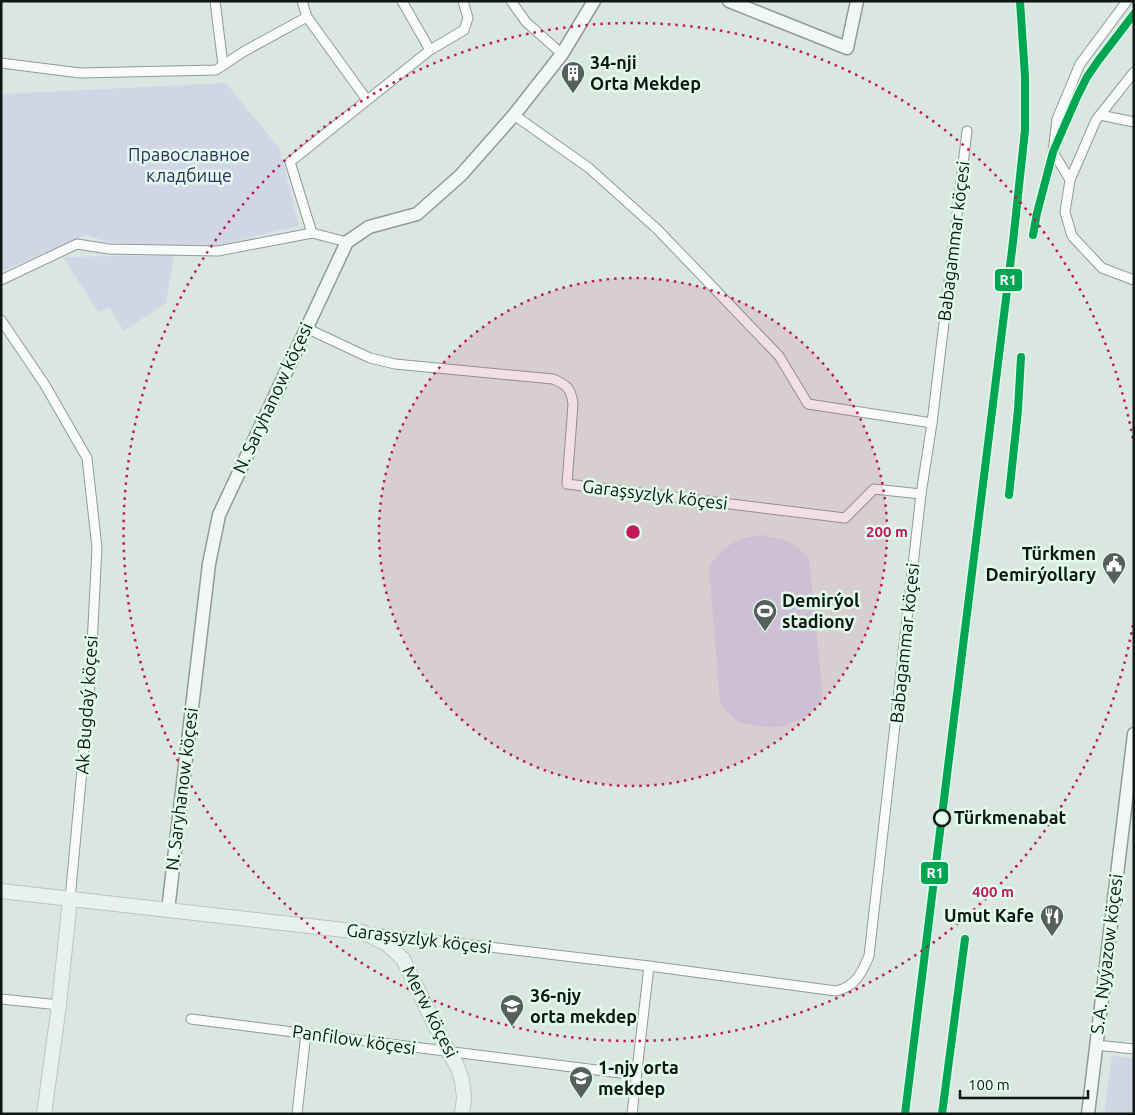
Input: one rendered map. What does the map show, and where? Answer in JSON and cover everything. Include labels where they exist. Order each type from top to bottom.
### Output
[{"type":"main road","points":[[347,242],[369,227],[416,214],[461,175],[514,115],[562,54],[594,1]]},
{"type":"main road","points":[[729,1],[847,48],[857,1]]},
{"type":"main road","name":"N. Saryhanow köçesi","points":[[168,910],[208,564],[219,515],[347,242]]},
{"type":"main road","name":"S.A. Nyýazow köçesi","points":[[1088,1114],[1130,793],[1134,734]]},
{"type":"main road","name":"Garaşsyzlyk köçesi","points":[[1,891],[362,932]]},
{"type":"main road","name":"Ak Bugdaý köçesi","points":[[44,1114],[59,1005],[70,899]]},
{"type":"main road","name":"Merw köçesi","points":[[362,932],[387,944],[403,959],[448,1052],[457,1066],[462,1080],[464,1098],[462,1114]]},
{"type":"street","points":[[215,1],[223,65]]},
{"type":"street","points":[[302,1],[307,16],[367,100]]},
{"type":"street","points":[[402,1],[430,50]]},
{"type":"street","points":[[312,233],[290,162],[430,50],[464,30],[468,18],[464,1]]},
{"type":"street","points":[[511,1],[526,22],[562,54]]},
{"type":"street","points":[[1070,180],[1053,152],[1057,119],[1080,64],[1127,1]]},
{"type":"street","points":[[1,63],[80,73],[216,70],[243,52],[307,16]]},
{"type":"street","points":[[1134,72],[1096,120],[1070,180],[1065,212],[1072,236],[1102,268],[1134,280]]},
{"type":"street","points":[[514,115],[589,168],[657,229],[779,356],[808,404],[932,423]]},
{"type":"street","points":[[1100,115],[1134,122]]},
{"type":"street","name":"Babagammar köçesi","points":[[836,991],[845,989],[855,982],[862,974],[869,956],[921,494],[932,423],[967,131]]},
{"type":"street","points":[[1,280],[77,244],[109,249],[218,251],[312,233],[347,242]]},
{"type":"street","name":"Ak Bugdaý köçesi","points":[[1,320],[45,384],[87,458],[97,548],[90,684],[70,899]]},
{"type":"street","name":"Garaşsyzlyk köçesi","points":[[306,328],[370,358],[394,364],[553,379],[565,384],[571,392],[573,404],[566,484],[845,518],[874,488],[921,494]]},
{"type":"street","name":"Garaşsyzlyk köçesi","points":[[362,932],[649,966],[836,991]]},
{"type":"street","points":[[632,1114],[649,966]]},
{"type":"street","points":[[1,998],[59,1005]]},
{"type":"street","name":"Panfilow köçesi","points":[[190,1019],[636,1074]]},
{"type":"street","points":[[297,1114],[306,1033]]},
{"type":"street","points":[[1096,1045],[1134,1049]]},
{"type":"green space","name":"Православное кладбище","points":[[226,83],[280,149],[299,226],[214,246],[111,243],[86,235],[1,272],[1,94]]},
{"type":"green space","points":[[174,255],[166,303],[124,331],[109,307],[98,312],[63,257]]},
{"type":"green space","name":"Demirýol stadiony","points":[[762,535],[788,542],[798,548],[809,559],[823,697],[801,719],[782,726],[773,727],[749,725],[737,721],[720,702],[709,566],[720,553],[738,540]]},
{"type":"green space","points":[[1112,1056],[1134,1058],[1134,1114],[1104,1114]]},
{"type":"transit line","name":"R1","points":[[905,1114],[1013,242],[1025,130],[1025,77],[1020,1]]},
{"type":"transit line","name":"R1","points":[[1033,235],[1053,152],[1077,97],[1087,77],[1134,14]]},
{"type":"transit line","name":"R1","points":[[1009,495],[1018,410],[1021,357]]},
{"type":"transit line","name":"R1","points":[[942,1114],[965,939]]},
{"type":"place","name":"34-nji Orta Mekdep","points":[[573,94]]},
{"type":"place","name":"Türkmen Demirýollary","points":[[1114,585]]},
{"type":"place","name":"Demirýol stadiony","points":[[765,632]]},
{"type":"place","name":"Türkmenabat","points":[[942,818]]},
{"type":"place","name":"Umut Kafe","points":[[1052,937]]},
{"type":"place","name":"36-njy orta mekdep","points":[[512,1027]]},
{"type":"place","name":"1-njy orta mekdep","points":[[581,1099]]}]
